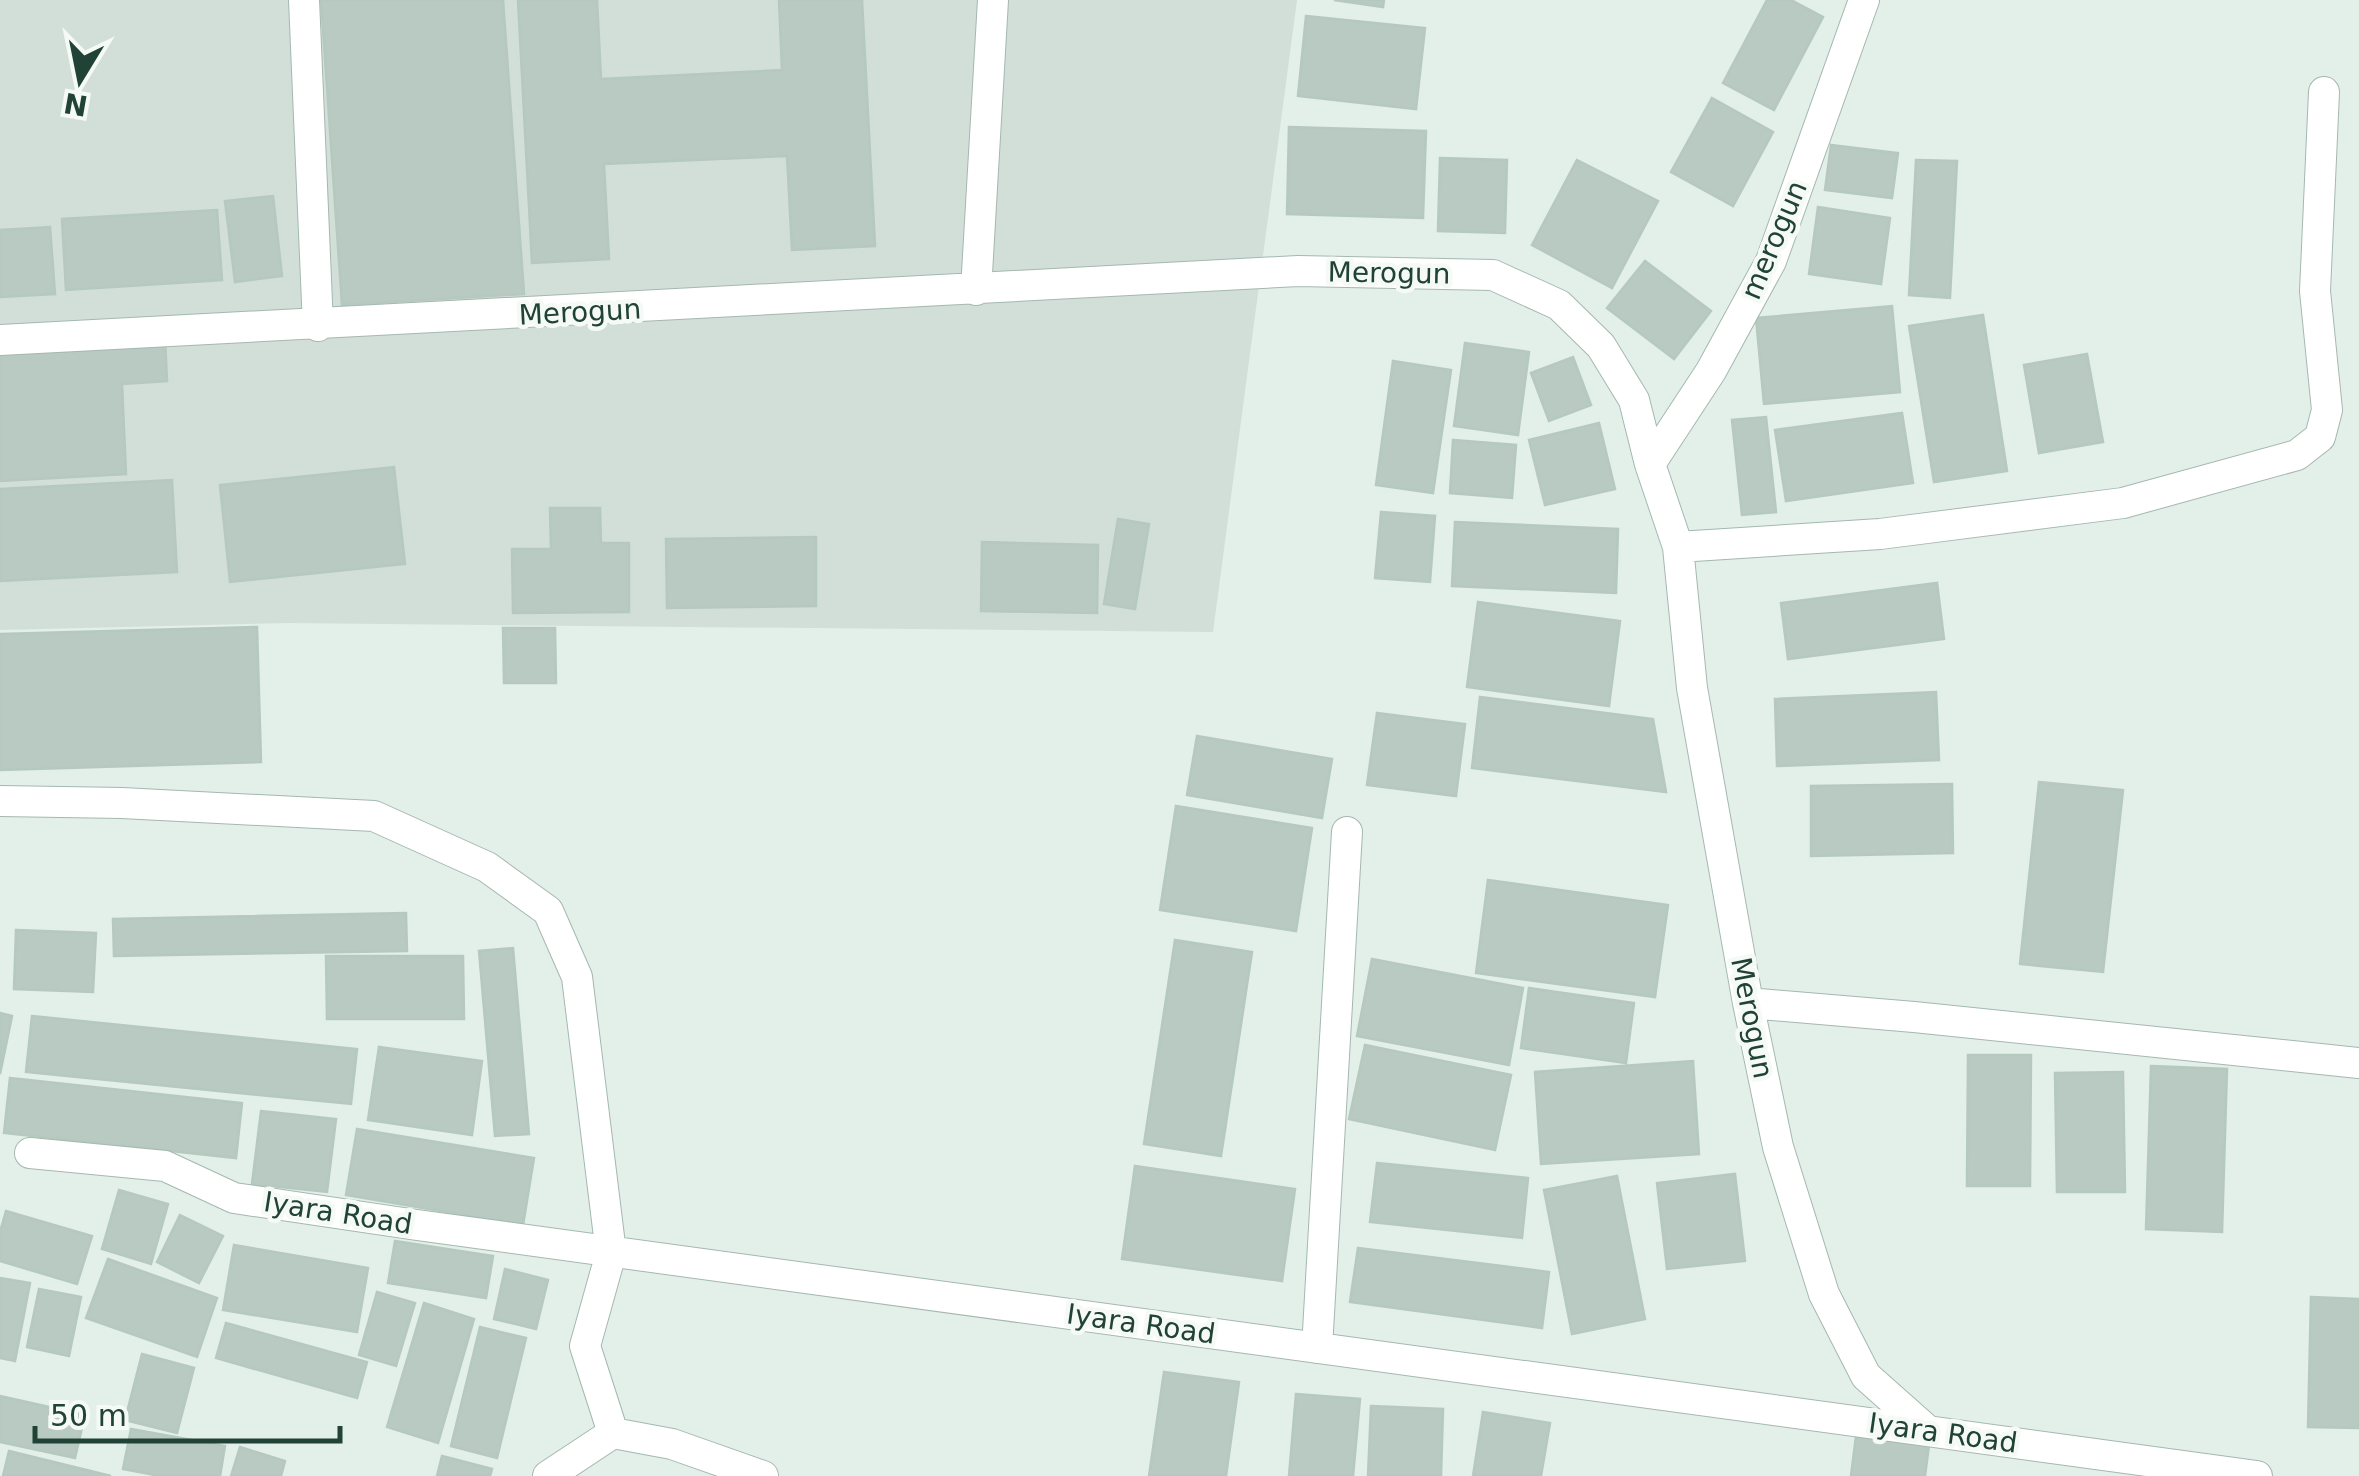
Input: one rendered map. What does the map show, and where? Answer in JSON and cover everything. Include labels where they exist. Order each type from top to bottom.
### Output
[{"type":"street","points":[[304,0],[318,326]]},
{"type":"street","points":[[976,290],[993,0]]},
{"type":"street","name":"merogun","points":[[1650,464],[1712,371],[1771,261],[1864,0]]},
{"type":"street","points":[[1678,547],[1880,534],[2123,503],[2297,456],[2320,437],[2327,410],[2315,291],[2324,92]]},
{"type":"street","name":"Merogun","points":[[0,340],[1298,271],[1493,275],[1560,305],[1601,346],[1634,400],[1650,464],[1678,547],[1692,688],[1748,1004],[1778,1148],[1824,1294],[1866,1376],[1928,1431]]},
{"type":"street","points":[[0,801],[374,816],[487,867],[548,911],[577,977],[611,1253],[585,1346],[613,1432]]},
{"type":"street","points":[[1317,1348],[1348,832]]},
{"type":"street","points":[[1748,1004],[1914,1017],[2359,1063]]},
{"type":"street","name":"Iyara Road","points":[[30,1154],[165,1166],[234,1198],[611,1253],[1928,1431],[2188,1472],[2258,1476]]},
{"type":"street","points":[[548,1476],[613,1432],[672,1444],[763,1476]]},
{"type":"shaded area","points":[[0,0],[1297,0],[1213,632],[288,623],[0,630]]},
{"type":"building","points":[[321,0],[503,0],[524,294],[342,305]]},
{"type":"building","points":[[518,0],[597,0],[601,79],[782,70],[779,0],[862,0],[875,246],[792,250],[787,156],[604,164],[609,259],[532,263]]},
{"type":"building","points":[[1334,0],[1384,0],[1383,7]]},
{"type":"building","points":[[1767,0],[1791,0],[1823,17],[1774,110],[1723,83]]},
{"type":"building","points":[[1306,16],[1425,28],[1416,109],[1298,96]]},
{"type":"building","points":[[1712,98],[1773,132],[1733,206],[1671,172]]},
{"type":"building","points":[[1289,127],[1426,131],[1423,218],[1287,214]]},
{"type":"building","points":[[1831,145],[1898,153],[1892,198],[1825,190]]},
{"type":"building","points":[[1440,158],[1507,160],[1505,233],[1438,231]]},
{"type":"building","points":[[1577,160],[1658,201],[1612,288],[1532,245]]},
{"type":"building","points":[[1916,160],[1957,161],[1950,298],[1909,295]]},
{"type":"building","points":[[273,196],[282,276],[235,282],[225,201]]},
{"type":"building","points":[[1818,207],[1890,218],[1881,284],[1809,274]]},
{"type":"building","points":[[217,210],[222,280],[66,290],[62,219]]},
{"type":"building","points":[[50,227],[55,294],[0,297],[0,230]]},
{"type":"building","points":[[1645,261],[1711,311],[1674,359],[1607,308]]},
{"type":"building","points":[[1892,306],[1900,392],[1764,404],[1756,318]]},
{"type":"building","points":[[1983,315],[2007,471],[1934,482],[1909,326]]},
{"type":"building","points":[[165,337],[167,381],[122,384],[126,474],[0,481],[0,346]]},
{"type":"building","points":[[1465,343],[1529,352],[1518,435],[1454,426]]},
{"type":"building","points":[[2087,354],[2103,442],[2039,453],[2024,365]]},
{"type":"building","points":[[1573,357],[1591,405],[1549,421],[1531,373]]},
{"type":"building","points":[[1393,361],[1451,370],[1433,493],[1376,485]]},
{"type":"building","points":[[1902,413],[1913,483],[1786,501],[1775,430]]},
{"type":"building","points":[[1766,417],[1776,512],[1742,515],[1732,420]]},
{"type":"building","points":[[1599,423],[1615,489],[1545,505],[1529,440]]},
{"type":"building","points":[[1453,440],[1516,445],[1512,498],[1450,493]]},
{"type":"building","points":[[394,467],[405,564],[230,582],[220,485]]},
{"type":"building","points":[[172,480],[177,572],[0,581],[0,489]]},
{"type":"building","points":[[550,508],[600,508],[601,543],[629,543],[629,612],[513,613],[512,549],[551,549]]},
{"type":"building","points":[[1381,512],[1435,516],[1430,582],[1375,578]]},
{"type":"building","points":[[1118,519],[1149,524],[1135,609],[1104,604]]},
{"type":"building","points":[[1455,522],[1618,529],[1616,593],[1452,586]]},
{"type":"building","points":[[816,537],[816,606],[667,608],[666,539]]},
{"type":"building","points":[[982,542],[1098,545],[1097,613],[981,611]]},
{"type":"building","points":[[1937,583],[1944,639],[1788,659],[1781,603]]},
{"type":"building","points":[[1478,602],[1620,621],[1609,706],[1467,687]]},
{"type":"building","points":[[257,627],[261,762],[0,770],[0,634]]},
{"type":"building","points":[[503,628],[555,628],[556,683],[504,683]]},
{"type":"building","points":[[1936,692],[1939,760],[1777,766],[1775,699]]},
{"type":"building","points":[[1480,697],[1653,719],[1666,792],[1472,768]]},
{"type":"building","points":[[1377,713],[1465,724],[1456,796],[1367,785]]},
{"type":"building","points":[[1197,736],[1332,759],[1322,818],[1187,795]]},
{"type":"building","points":[[2039,782],[2123,790],[2103,972],[2020,964]]},
{"type":"building","points":[[1952,784],[1953,853],[1811,856],[1811,786]]},
{"type":"building","points":[[1176,806],[1312,828],[1296,931],[1160,910]]},
{"type":"building","points":[[1488,880],[1668,905],[1655,997],[1476,973]]},
{"type":"building","points":[[406,913],[407,951],[114,956],[113,919]]},
{"type":"building","points":[[16,930],[96,933],[93,992],[14,989]]},
{"type":"building","points":[[1175,940],[1252,952],[1221,1156],[1144,1144]]},
{"type":"building","points":[[513,948],[529,1134],[495,1136],[479,951]]},
{"type":"building","points":[[326,956],[463,956],[464,1019],[327,1019]]},
{"type":"building","points":[[1372,959],[1523,988],[1509,1065],[1357,1036]]},
{"type":"building","points":[[1529,988],[1634,1003],[1626,1063],[1521,1048]]},
{"type":"building","points":[[0,1013],[12,1016],[0,1074]]},
{"type":"building","points":[[32,1016],[357,1049],[351,1104],[26,1072]]},
{"type":"building","points":[[1365,1045],[1511,1075],[1495,1150],[1349,1119]]},
{"type":"building","points":[[379,1047],[482,1061],[472,1135],[368,1120]]},
{"type":"building","points":[[1968,1055],[2031,1055],[2030,1186],[1967,1186]]},
{"type":"building","points":[[1693,1061],[1699,1154],[1541,1164],[1535,1072]]},
{"type":"building","points":[[2151,1066],[2227,1069],[2222,1232],[2146,1229]]},
{"type":"building","points":[[2123,1072],[2125,1192],[2057,1192],[2055,1073]]},
{"type":"building","points":[[10,1078],[242,1103],[236,1158],[4,1133]]},
{"type":"building","points":[[261,1111],[336,1119],[327,1192],[252,1184]]},
{"type":"building","points":[[357,1129],[534,1158],[523,1225],[346,1195]]},
{"type":"building","points":[[1377,1163],[1528,1178],[1522,1238],[1370,1222]]},
{"type":"building","points":[[1135,1166],[1295,1189],[1282,1281],[1122,1259]]},
{"type":"building","points":[[1735,1174],[1745,1261],[1667,1269],[1657,1183]]},
{"type":"building","points":[[1617,1176],[1645,1319],[1572,1334],[1544,1190]]},
{"type":"building","points":[[119,1190],[168,1204],[151,1264],[102,1249]]},
{"type":"building","points":[[6,1211],[92,1236],[77,1284],[0,1261],[0,1232]]},
{"type":"building","points":[[180,1215],[223,1236],[199,1283],[157,1262]]},
{"type":"building","points":[[395,1241],[493,1256],[486,1298],[388,1283]]},
{"type":"building","points":[[234,1245],[368,1268],[357,1332],[223,1310]]},
{"type":"building","points":[[1358,1248],[1549,1272],[1542,1328],[1350,1302]]},
{"type":"building","points":[[108,1259],[217,1298],[197,1357],[86,1318]]},
{"type":"building","points":[[505,1269],[548,1280],[536,1329],[494,1319]]},
{"type":"building","points":[[0,1278],[30,1283],[15,1361],[0,1358]]},
{"type":"building","points":[[39,1289],[81,1297],[69,1356],[27,1347]]},
{"type":"building","points":[[377,1292],[415,1303],[396,1366],[359,1355]]},
{"type":"building","points":[[2311,1297],[2359,1299],[2359,1428],[2308,1427]]},
{"type":"building","points":[[424,1303],[474,1319],[438,1443],[387,1427]]},
{"type":"building","points":[[226,1323],[367,1362],[357,1398],[216,1358]]},
{"type":"building","points":[[480,1327],[526,1338],[497,1458],[451,1446]]},
{"type":"building","points":[[142,1354],[194,1368],[177,1433],[125,1420]]},
{"type":"building","points":[[1164,1372],[1239,1382],[1226,1476],[1149,1476]]},
{"type":"building","points":[[1296,1394],[1360,1399],[1353,1476],[1289,1476]]},
{"type":"building","points":[[0,1396],[85,1415],[75,1458],[0,1442]]},
{"type":"building","points":[[1371,1406],[1443,1409],[1441,1476],[1368,1476]]},
{"type":"building","points":[[1483,1412],[1550,1423],[1541,1476],[1473,1476]]},
{"type":"building","points":[[131,1429],[225,1446],[220,1476],[160,1476],[123,1469]]},
{"type":"building","points":[[1856,1436],[1929,1445],[1925,1476],[1851,1476]]},
{"type":"building","points":[[240,1447],[285,1461],[281,1476],[231,1476]]},
{"type":"building","points":[[9,1451],[111,1476],[3,1476]]},
{"type":"building","points":[[442,1456],[492,1469],[490,1476],[437,1476]]}]
